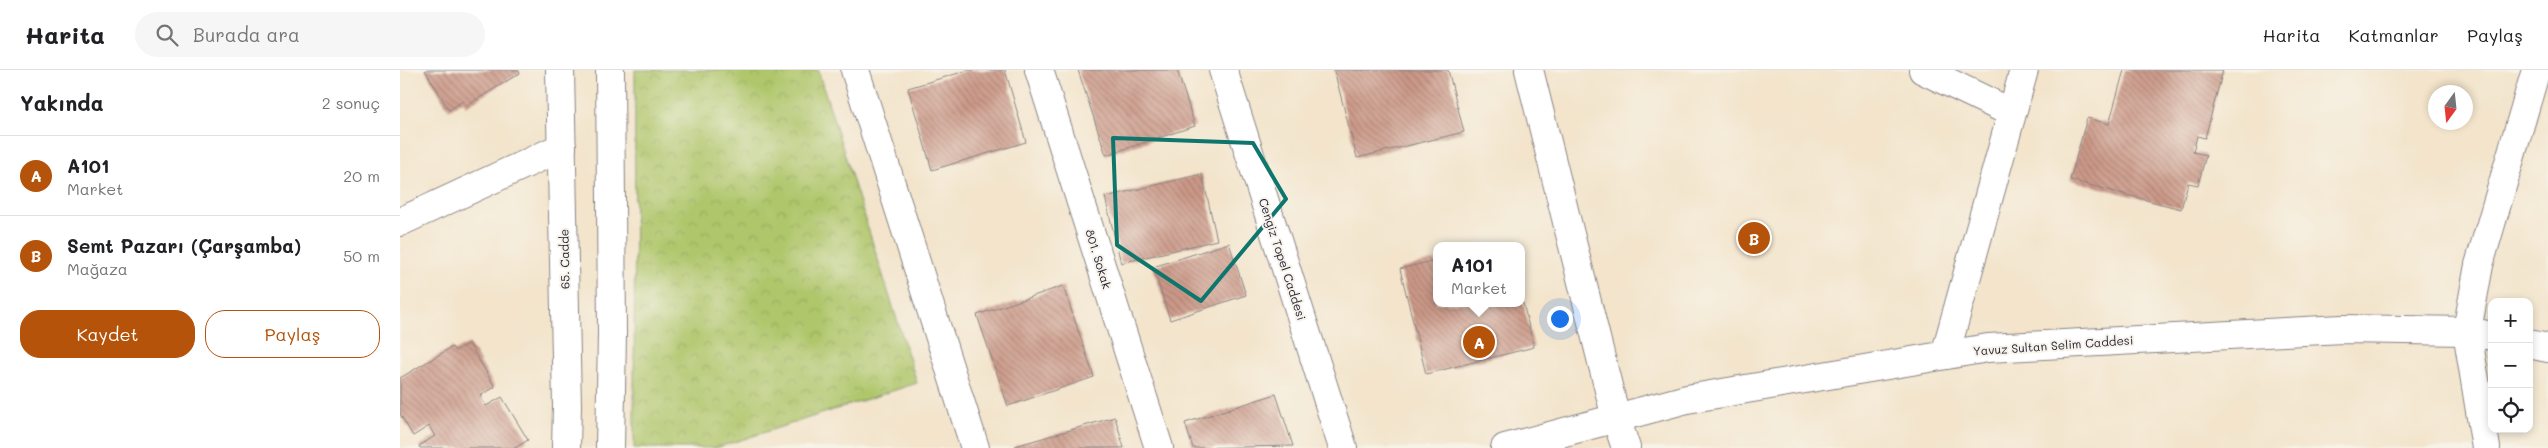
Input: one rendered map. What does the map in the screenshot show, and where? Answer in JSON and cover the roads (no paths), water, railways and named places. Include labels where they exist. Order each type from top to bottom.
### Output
[{"type":"street","name":"65. Cadde","points":[[560,70],[566,448]]},
{"type":"street","points":[[610,70],[612,323],[610,448]]},
{"type":"street","points":[[854,70],[976,448]]},
{"type":"street","name":"801. Sokak","points":[[1039,70],[1159,448]]},
{"type":"street","name":"Cengiz Topel Caddesi","points":[[1223,70],[1342,448]]},
{"type":"street","points":[[1529,70],[1616,418],[1626,448]]},
{"type":"street","points":[[1923,70],[2012,113]]},
{"type":"street","points":[[1945,355],[2024,70]]},
{"type":"street","points":[[2486,448],[2479,334],[2480,266],[2536,70]]},
{"type":"street","points":[[400,222],[562,147]]},
{"type":"street","name":"Yavuz Sultan Selim Caddesi","points":[[1505,448],[1688,399],[1988,348],[2342,329],[2479,334]]},
{"type":"street","points":[[2533,345],[2548,348]]},
{"type":"place","name":"Semt Pazarı (Çarşamba)","points":[[1754,238]]},
{"type":"place","name":"A101","points":[[1479,342]]}]
